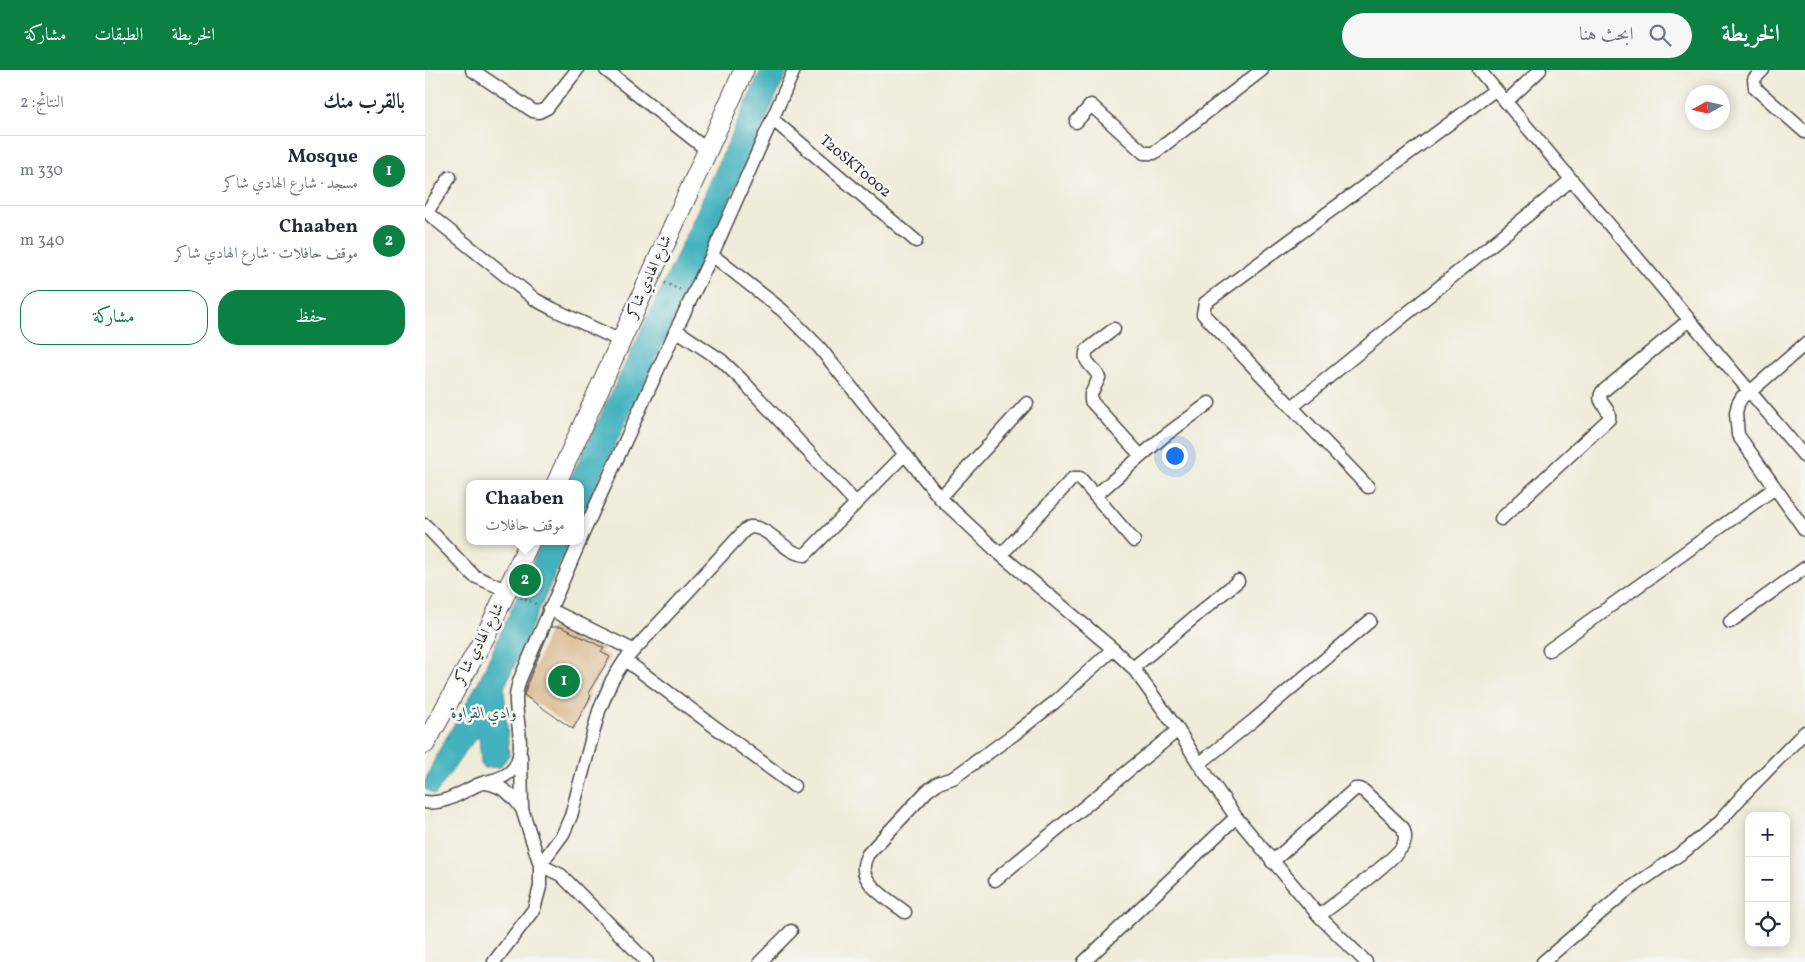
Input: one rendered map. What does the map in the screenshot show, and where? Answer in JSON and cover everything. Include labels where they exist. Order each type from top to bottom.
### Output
[{"type":"main road","name":"شارع الهادي شاكر","points":[[559,480],[744,70]]},
{"type":"main road","name":"شارع الهادي شاكر","points":[[425,744],[475,656],[508,591],[528,545]]},
{"type":"street","points":[[472,70],[533,111],[539,112],[547,108],[577,70]]},
{"type":"street","points":[[606,70],[707,150]]},
{"type":"street","points":[[584,532],[712,255],[794,70]]},
{"type":"street","points":[[1076,122],[1091,105],[1144,153],[1154,153],[1262,70]]},
{"type":"street","points":[[1479,70],[1805,457]]},
{"type":"street","points":[[1506,102],[1540,70]]},
{"type":"street","points":[[1763,70],[1755,79],[1755,88],[1805,132]]},
{"type":"street","points":[[1368,486],[1203,314],[1205,303],[1495,90]]},
{"type":"street","name":"T20SKT0002","points":[[772,119],[916,240]]},
{"type":"street","points":[[451,177],[429,209],[431,216],[544,305],[621,341]]},
{"type":"street","points":[[1292,407],[1571,180]]},
{"type":"street","points":[[712,255],[782,310],[819,347],[940,498],[1001,555],[1133,668],[1178,730],[1236,817],[1319,916],[1365,962]]},
{"type":"street","points":[[1501,519],[1609,418],[1609,412],[1600,400],[1602,392],[1689,320]]},
{"type":"street","points":[[1114,329],[1085,353],[1087,362],[1099,378],[1091,394],[1091,401],[1141,456]]},
{"type":"street","points":[[676,330],[721,360],[741,379],[856,503]]},
{"type":"street","points":[[1805,344],[1742,397],[1736,413],[1738,435],[1805,530]]},
{"type":"street","points":[[940,498],[1027,403]]},
{"type":"street","points":[[1095,496],[1163,437],[1209,403]]},
{"type":"street","points":[[540,864],[563,834],[567,825],[599,711],[612,680],[629,655],[750,526],[761,528],[797,554],[805,555],[904,455]]},
{"type":"street","points":[[1001,555],[1070,479],[1079,478],[1134,541]]},
{"type":"street","points":[[1549,650],[1775,488]]},
{"type":"street","points":[[425,525],[475,576],[508,591]]},
{"type":"street","points":[[495,962],[534,909],[540,887],[540,864],[522,809],[516,698],[519,679],[578,545]]},
{"type":"street","points":[[1730,622],[1805,568]]},
{"type":"street","points":[[1133,668],[1238,581]]},
{"type":"street","points":[[549,610],[629,655],[794,786]]},
{"type":"street","points":[[1199,764],[1254,720],[1370,621]]},
{"type":"street","points":[[905,912],[867,882],[863,872],[863,865],[868,854],[927,791],[938,783],[953,778],[1013,735],[1055,702],[1113,649]]},
{"type":"street","points":[[995,880],[1178,730]]},
{"type":"street","points":[[1543,962],[1625,892],[1686,850],[1720,821],[1805,732]]},
{"type":"street","points":[[425,802],[443,802],[485,782],[499,779],[511,772],[520,754]]},
{"type":"street","points":[[485,782],[497,784],[504,789],[522,809]]},
{"type":"street","points":[[1272,862],[1355,790],[1360,789],[1364,791],[1403,828],[1406,836],[1404,845],[1392,858],[1319,916]]},
{"type":"street","points":[[1083,962],[1236,817]]},
{"type":"street","points":[[540,864],[561,875],[647,962]]},
{"type":"street","points":[[760,962],[791,931]]},
{"type":"path","points":[[650,277],[692,295]]},
{"type":"path","points":[[508,591],[549,610]]},
{"type":"water","points":[[761,70],[788,70],[691,284],[584,511],[584,480],[570,480],[672,266]]},
{"type":"water","name":"وادي القراوة","points":[[540,545],[568,545],[504,688],[509,755],[500,767],[484,768],[481,764],[479,736],[468,748],[435,795],[425,789],[425,781],[437,754],[480,679]]},
{"type":"building","points":[[551,627],[561,627],[604,648],[601,652],[610,657],[588,693],[591,696],[573,729],[524,695]]},
{"type":"place","name":"Chaaben","points":[[525,580]]},
{"type":"place","name":"Mosque","points":[[564,681]]}]
